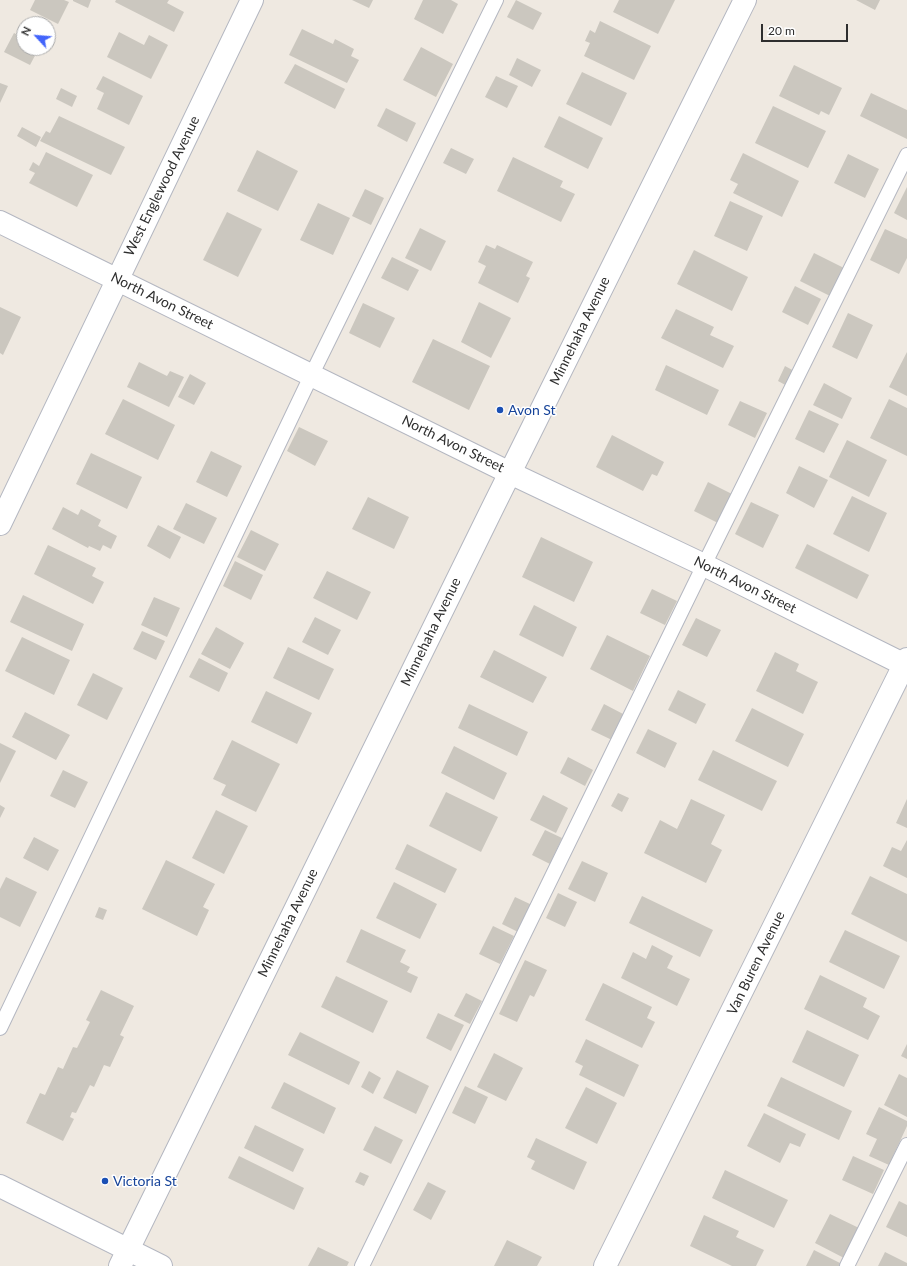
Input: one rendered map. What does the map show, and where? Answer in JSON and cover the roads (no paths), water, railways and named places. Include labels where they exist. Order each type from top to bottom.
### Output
[{"type":"street","name":"West Englewood Avenue","points":[[0,524],[252,0]]},
{"type":"street","name":"Minnehaha Avenue","points":[[124,1258],[510,473],[745,0]]},
{"type":"street","name":"North Avon Street","points":[[0,222],[312,374],[510,473],[906,663]]},
{"type":"street","name":"Van Buren Avenue","points":[[605,1266],[906,663]]},
{"type":"street","points":[[0,1186],[124,1258],[160,1266]]},
{"type":"lane","points":[[0,1028],[312,374],[496,0]]},
{"type":"lane","points":[[362,1266],[704,565],[907,155]]},
{"type":"lane","points":[[847,1266],[907,1145]]},
{"type":"place","name":"Avon St","points":[[500,410]]},
{"type":"place","name":"Victoria St","points":[[105,1181]]}]
